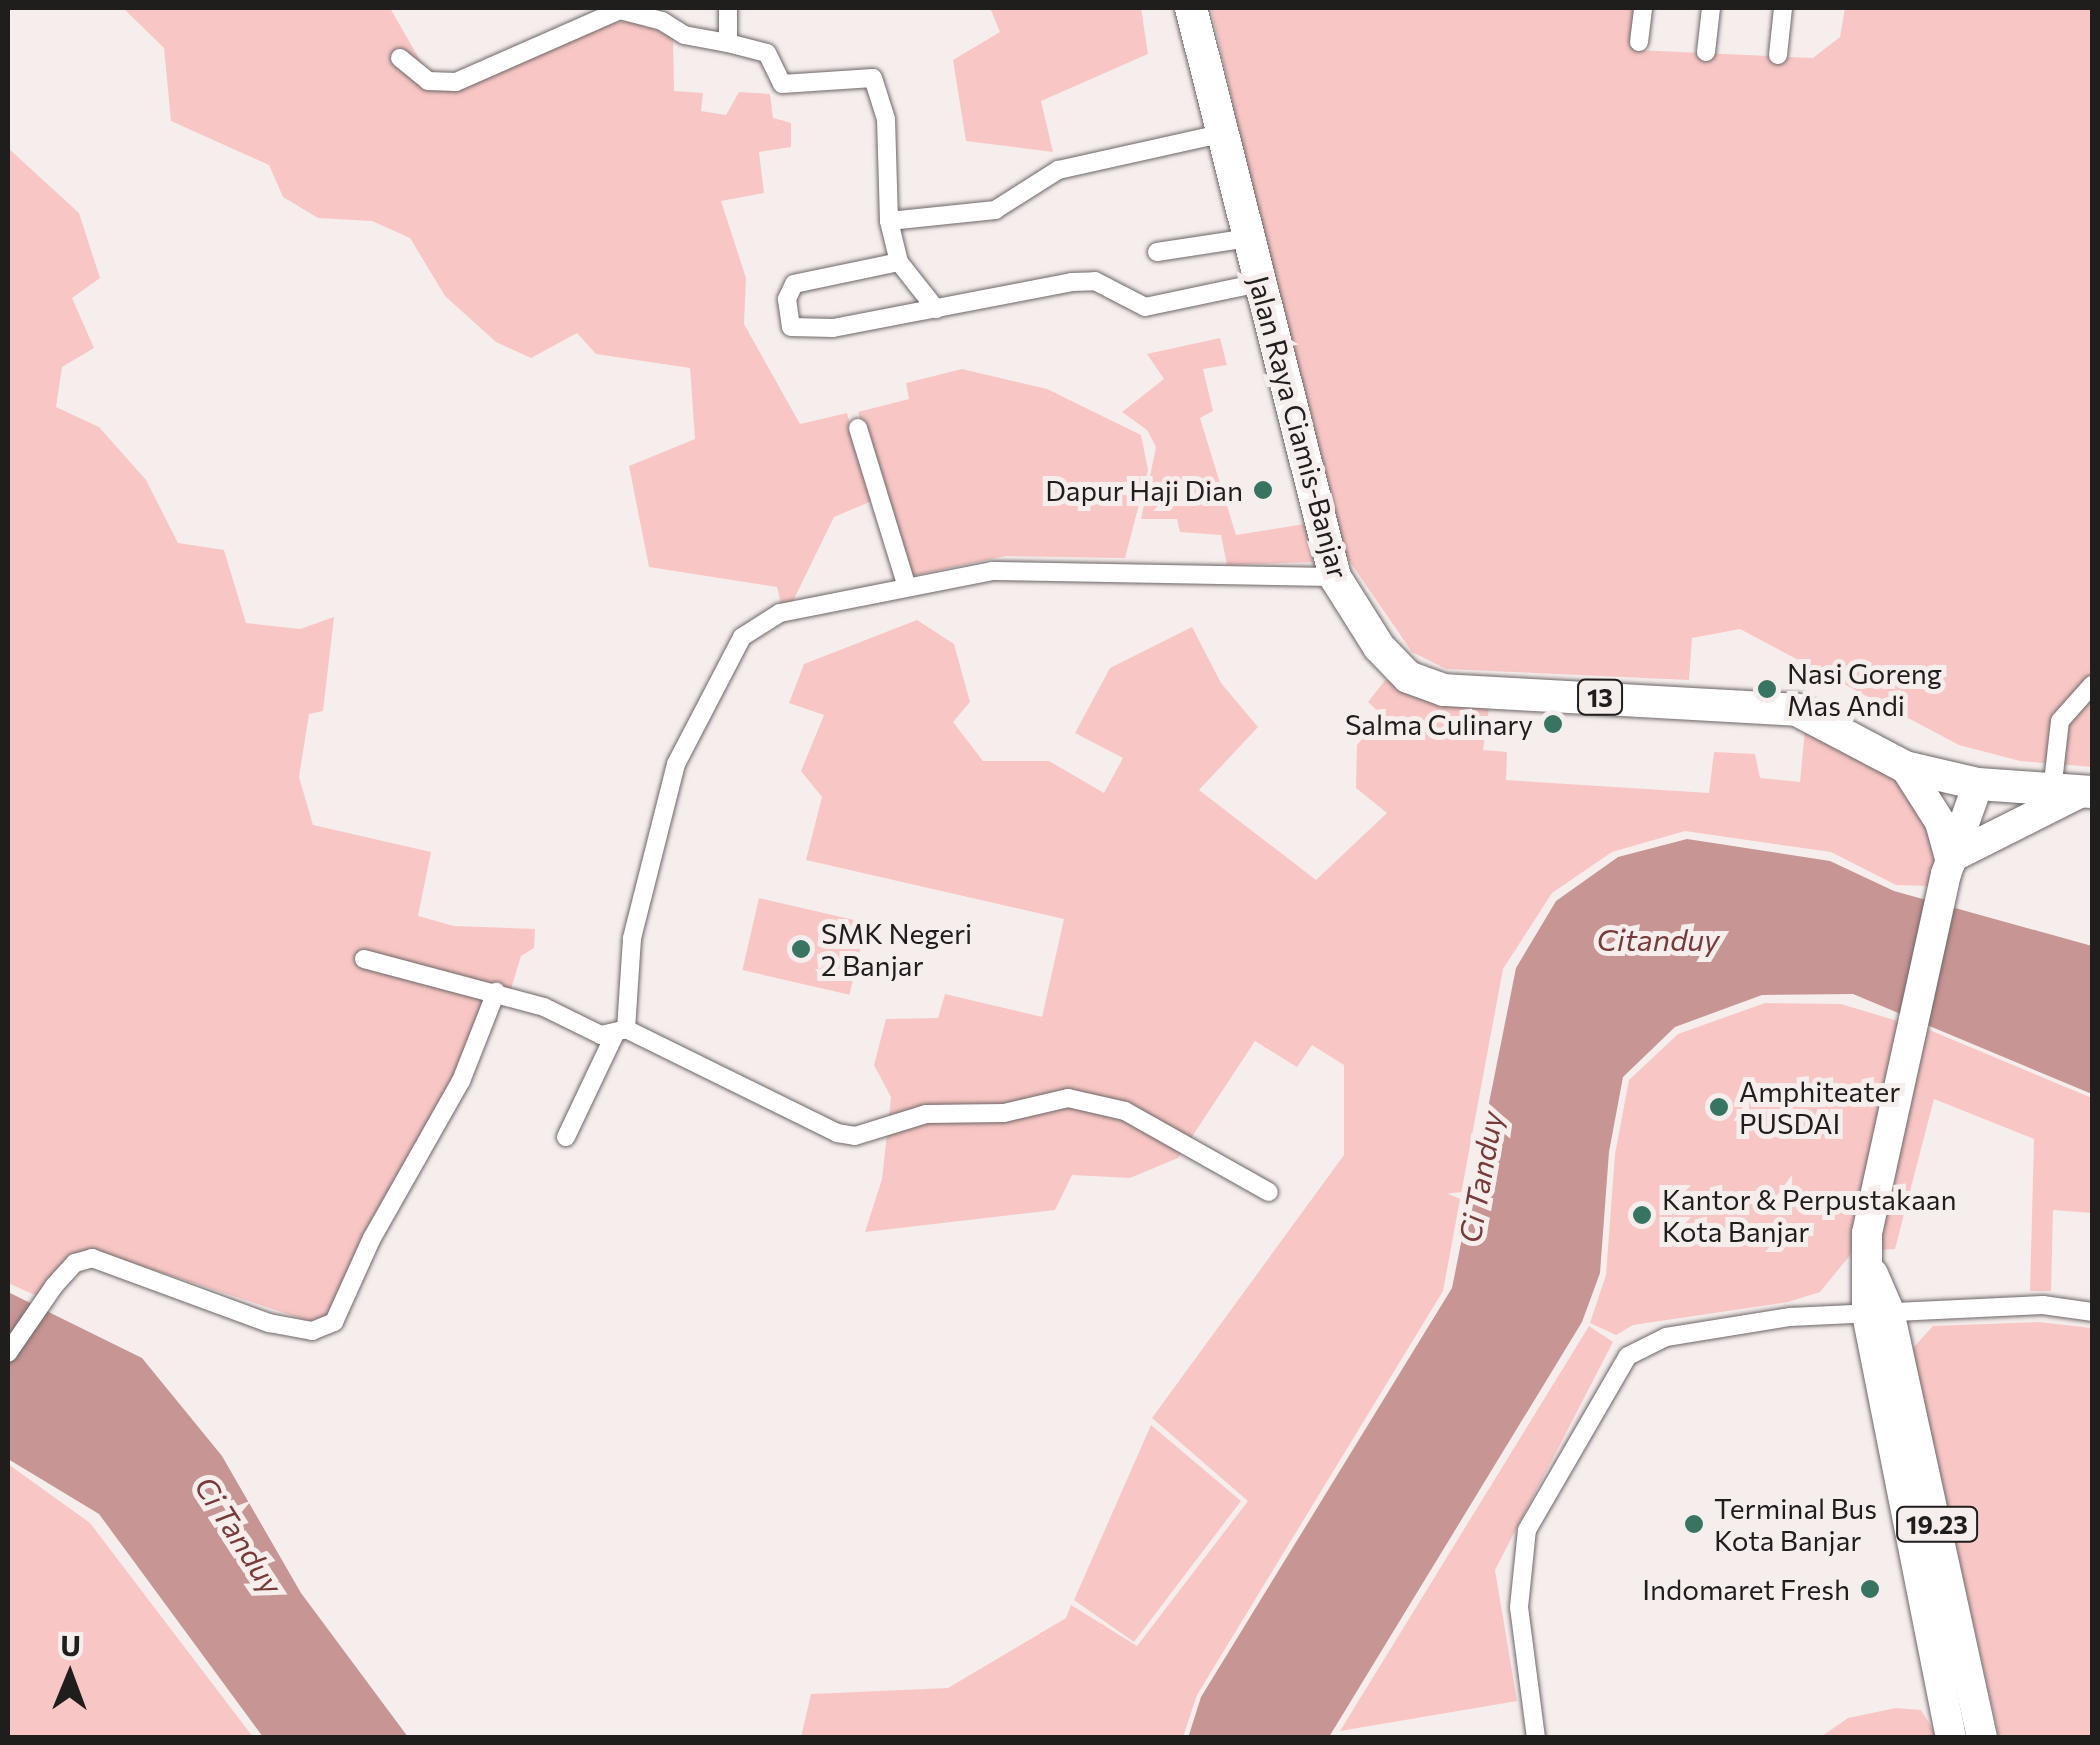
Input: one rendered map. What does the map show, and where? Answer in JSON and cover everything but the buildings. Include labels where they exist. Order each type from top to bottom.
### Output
[{"type":"highway","name":"Jalan Raya Ciamis-Banjar","points":[[1191,8],[1336,577],[1391,662],[1425,685],[1797,710],[1905,767]]},
{"type":"highway","name":"13","points":[[1905,767],[1978,784],[2075,792]]},
{"type":"main road","points":[[1905,767],[1940,822],[1950,864],[2075,792]]},
{"type":"main road","name":"19.23","points":[[1978,784],[1950,864],[1901,1097],[1872,1208],[1867,1261],[1982,1738]]},
{"type":"main road","name":"19.23","points":[[1878,1311],[1951,1738]]},
{"type":"street","points":[[728,8],[728,42]]},
{"type":"street","points":[[1640,42],[1643,8]]},
{"type":"street","points":[[1706,52],[1711,8]]},
{"type":"street","points":[[1778,56],[1783,8]]},
{"type":"street","points":[[400,58],[428,81],[456,82],[620,10],[662,20],[684,35],[767,53],[782,84],[874,78],[886,120],[889,222],[900,262],[936,309]]},
{"type":"street","points":[[889,222],[1006,207],[1058,170],[1225,133]]},
{"type":"street","points":[[1158,252],[1248,238]]},
{"type":"street","points":[[900,262],[794,284],[787,299],[792,327],[833,328],[1072,282],[1095,282],[1145,306],[1259,282]]},
{"type":"street","points":[[858,428],[906,584]]},
{"type":"street","points":[[566,1137],[620,1032],[632,938],[676,764],[720,669],[742,637],[780,613],[906,584],[992,571],[1336,577]]},
{"type":"street","points":[[2075,792],[2060,721],[2092,685]]},
{"type":"street","points":[[364,958],[496,992],[620,1032],[837,1133],[855,1136],[926,1114],[1004,1113],[1068,1098],[1125,1111],[1269,1192]]},
{"type":"street","points":[[8,1354],[54,1286],[75,1264],[92,1258],[269,1323],[312,1330],[334,1322],[372,1238],[461,1081],[496,992]]},
{"type":"street","points":[[1536,1738],[1519,1607],[1527,1530],[1613,1373],[1628,1356],[1666,1337],[1878,1311],[2044,1305],[2092,1312]]},
{"type":"shaded area","points":[[123,8],[390,8],[428,74],[465,86],[607,24],[630,21],[673,36],[674,91],[703,93],[701,111],[726,115],[739,92],[770,94],[773,118],[791,123],[791,147],[759,152],[764,193],[721,201],[746,278],[744,324],[800,424],[847,413],[872,501],[834,517],[793,601],[781,604],[777,587],[649,567],[629,466],[695,439],[690,368],[596,354],[577,333],[531,358],[496,342],[445,296],[410,238],[372,221],[318,218],[283,197],[269,165],[171,121],[164,48]]},
{"type":"shaded area","points":[[990,8],[1141,8],[1148,54],[1041,101],[1053,152],[966,141],[953,60],[1000,32]]},
{"type":"shaded area","points":[[1211,8],[1639,8],[1636,50],[1813,58],[1840,37],[1845,8],[2092,8],[2092,767],[2020,761],[1959,745],[1740,629],[1692,638],[1689,680],[1446,669],[1412,652],[1346,556],[1310,440]]},
{"type":"shaded area","points":[[8,148],[79,213],[100,278],[72,298],[94,348],[62,367],[56,407],[99,427],[146,480],[178,543],[224,550],[246,623],[300,629],[334,617],[323,711],[309,714],[299,777],[313,825],[431,852],[418,916],[454,926],[535,929],[534,948],[521,956],[511,989],[493,987],[456,1079],[332,1316],[312,1322],[96,1251],[37,1296],[8,1283]]},
{"type":"shaded area","points":[[1220,338],[1227,365],[1203,369],[1213,411],[1200,418],[1236,535],[1305,524],[1316,562],[1227,565],[1221,535],[1180,532],[1177,519],[1141,519],[1156,447],[1147,430],[1122,412],[1164,379],[1147,354]]},
{"type":"shaded area","points":[[962,369],[1047,389],[1141,435],[1148,470],[1125,558],[1006,556],[911,576],[858,412],[909,399],[906,383]]},
{"type":"shaded area","points":[[917,620],[954,644],[970,702],[953,722],[983,761],[1049,761],[1104,793],[1123,758],[1075,733],[1110,668],[1192,627],[1221,683],[1258,727],[1199,790],[1316,880],[1387,813],[1356,788],[1357,745],[1383,716],[1368,702],[1386,679],[1421,699],[1489,708],[1483,750],[1507,752],[1506,780],[1709,793],[1714,752],[1755,754],[1760,778],[1800,782],[1805,730],[1886,767],[1918,800],[1939,851],[1928,886],[1896,885],[1831,852],[1685,831],[1612,852],[1552,893],[1503,969],[1443,1291],[1197,1695],[1183,1737],[801,1737],[811,1694],[948,1688],[1066,1618],[1071,1605],[1137,1646],[1248,1501],[1152,1418],[1344,1155],[1344,1065],[1312,1045],[1297,1067],[1255,1041],[1178,1158],[1130,1178],[1072,1175],[1055,1210],[865,1232],[882,1179],[891,1097],[874,1065],[886,1019],[938,1018],[945,994],[1042,1017],[1064,919],[806,860],[822,797],[801,771],[824,715],[789,703],[804,664]]},
{"type":"shaded area","points":[[759,898],[866,923],[850,995],[742,970]]},
{"type":"shaded area","points":[[1765,1003],[1841,1004],[1901,1022],[1856,1248],[1820,1292],[1788,1302],[1633,1325],[1616,1335],[1590,1323],[1606,1275],[1615,1154],[1629,1080],[1678,1034]]},
{"type":"shaded area","points":[[1927,1029],[2092,1098],[2092,1213],[2053,1210],[2051,1291],[2030,1291],[2034,1139],[1934,1099],[1895,1249],[1879,1250]]},
{"type":"shaded area","points":[[2038,1322],[2092,1328],[2092,1737],[1999,1737],[1912,1349],[1933,1326]]},
{"type":"shaded area","points":[[1589,1326],[1613,1342],[1495,1570],[1517,1701],[1340,1731]]},
{"type":"shaded area","points":[[1151,1425],[1241,1501],[1134,1642],[1074,1600]]},
{"type":"shaded area","points":[[8,1464],[90,1523],[253,1737],[8,1737]]},
{"type":"shaded area","points":[[1896,1708],[1921,1710],[1938,1738],[1819,1738],[1848,1718]]},
{"type":"water","name":"Citanduy","points":[[1687,839],[1830,861],[1894,891],[2092,946],[2092,1094],[1853,994],[1762,995],[1675,1027],[1623,1077],[1609,1152],[1600,1273],[1582,1322],[1329,1737],[1188,1738],[1201,1697],[1452,1288],[1516,968],[1556,901],[1618,857]]},
{"type":"water","name":"Ci Tanduy","points":[[8,1292],[142,1358],[222,1456],[301,1593],[408,1737],[263,1737],[99,1514],[8,1459]]},
{"type":"place","name":"Dapur Haji Dian","points":[[1263,490]]},
{"type":"place","name":"Nasi Goreng Mas Andi","points":[[1767,689]]},
{"type":"place","name":"Salma Culinary","points":[[1553,724]]},
{"type":"place","name":"SMK Negeri 2 Banjar","points":[[801,949]]},
{"type":"place","name":"Amphiteater PUSDAI","points":[[1719,1107]]},
{"type":"place","name":"Kantor & Perpustakaan Kota Banjar","points":[[1642,1215]]},
{"type":"place","name":"Terminal Bus Kota Banjar","points":[[1694,1524]]},
{"type":"place","name":"Indomaret Fresh","points":[[1870,1589]]}]
